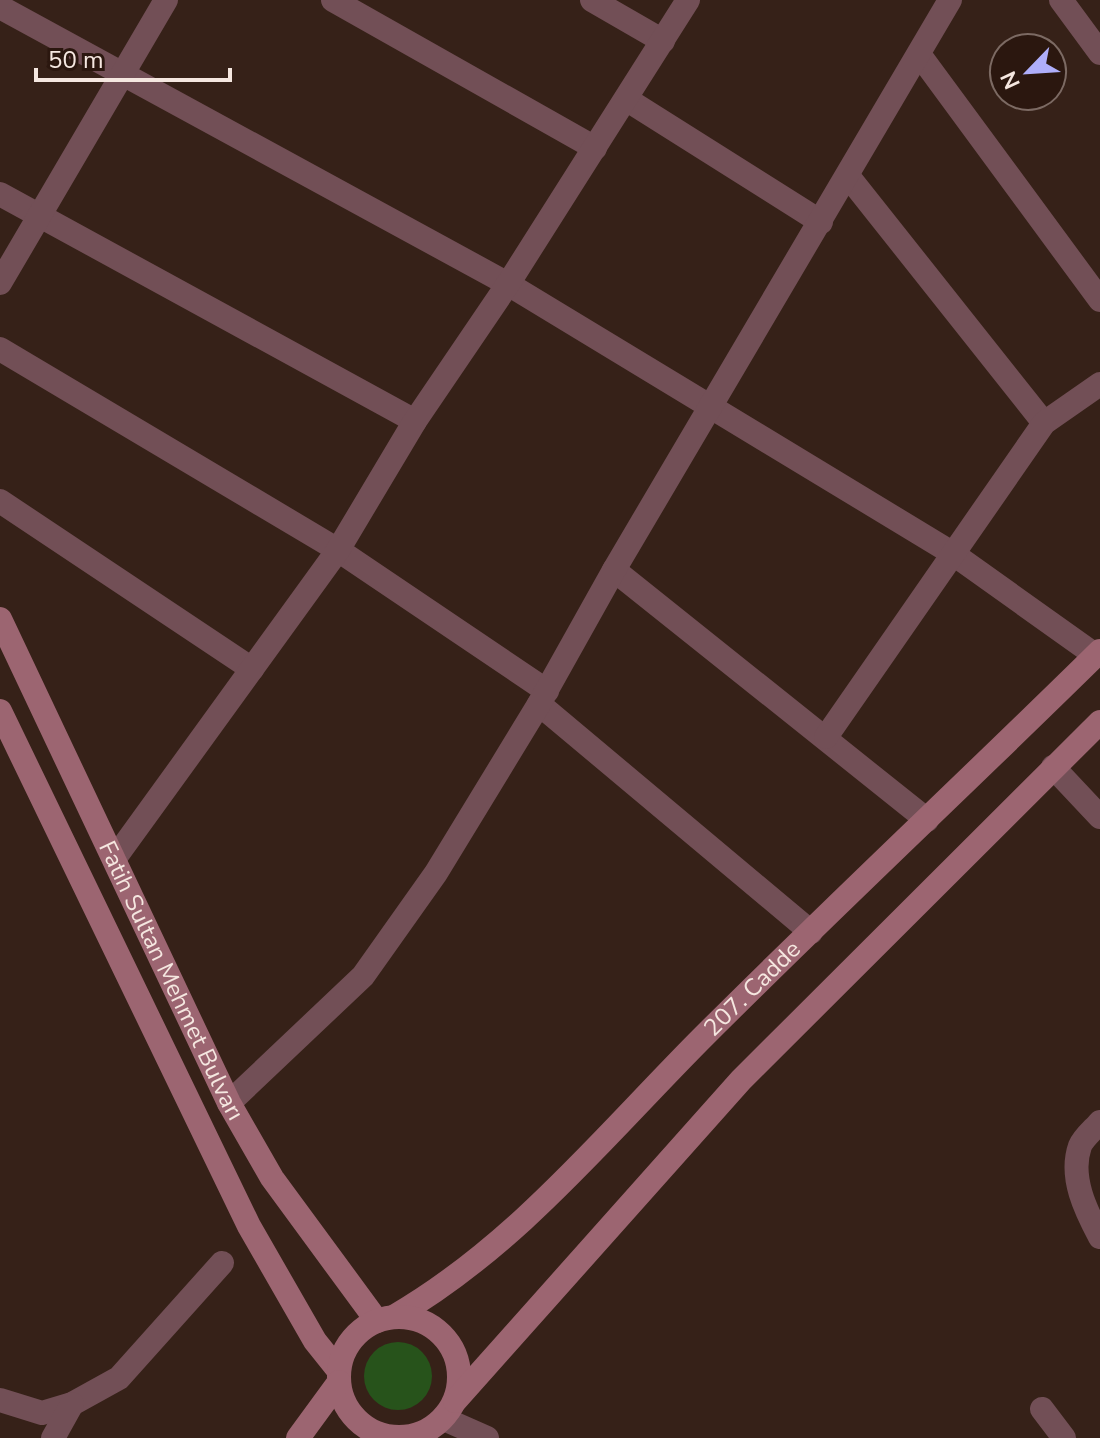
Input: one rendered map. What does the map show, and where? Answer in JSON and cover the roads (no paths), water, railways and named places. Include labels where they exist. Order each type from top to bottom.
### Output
[{"type":"main road","name":"Fatih Sultan Mehmet Bulvarı","points":[[0,619],[229,1103],[272,1178],[386,1318]]},
{"type":"main road","name":"207. Cadde","points":[[386,1318],[470,1269],[532,1212],[811,932],[1098,653]]},
{"type":"main road","name":"Fatih Sultan Mehmet Bulvarı","points":[[0,711],[249,1226],[315,1341],[339,1376]]},
{"type":"main road","points":[[339,1376],[344,1402],[355,1418],[370,1431],[389,1437],[409,1438],[437,1422],[741,1080],[1100,722]]},
{"type":"main road","points":[[298,1438],[339,1376],[345,1350],[358,1332],[386,1318],[416,1318],[434,1327],[449,1342],[458,1361],[460,1381],[437,1422]]},
{"type":"street","points":[[0,283],[166,0]]},
{"type":"street","points":[[333,0],[595,148]]},
{"type":"street","points":[[592,0],[663,41]]},
{"type":"street","points":[[115,858],[338,550],[415,421],[508,284],[688,0]]},
{"type":"street","points":[[229,1103],[363,976],[436,873],[543,698],[614,570],[950,0]]},
{"type":"street","points":[[1061,0],[1100,53]]},
{"type":"street","points":[[0,7],[508,284],[952,553],[1098,653]]},
{"type":"street","points":[[919,54],[1100,300]]},
{"type":"street","points":[[626,99],[821,222]]},
{"type":"street","points":[[848,176],[1044,423]]},
{"type":"street","points":[[0,194],[415,421]]},
{"type":"street","points":[[0,349],[338,550],[543,698],[811,932]]},
{"type":"street","points":[[826,737],[1044,423],[1100,384]]},
{"type":"street","points":[[0,501],[252,669]]},
{"type":"street","points":[[614,570],[927,820]]},
{"type":"street","points":[[1053,767],[1100,817]]},
{"type":"street","points":[[1100,1122],[1080,1145],[1077,1169],[1083,1205],[1100,1237]]},
{"type":"street","points":[[0,1400],[42,1413],[72,1404],[119,1378],[222,1263]]},
{"type":"street","points":[[53,1438],[72,1404]]},
{"type":"street","points":[[1042,1409],[1064,1438]]},
{"type":"street","points":[[437,1422],[487,1438]]}]
